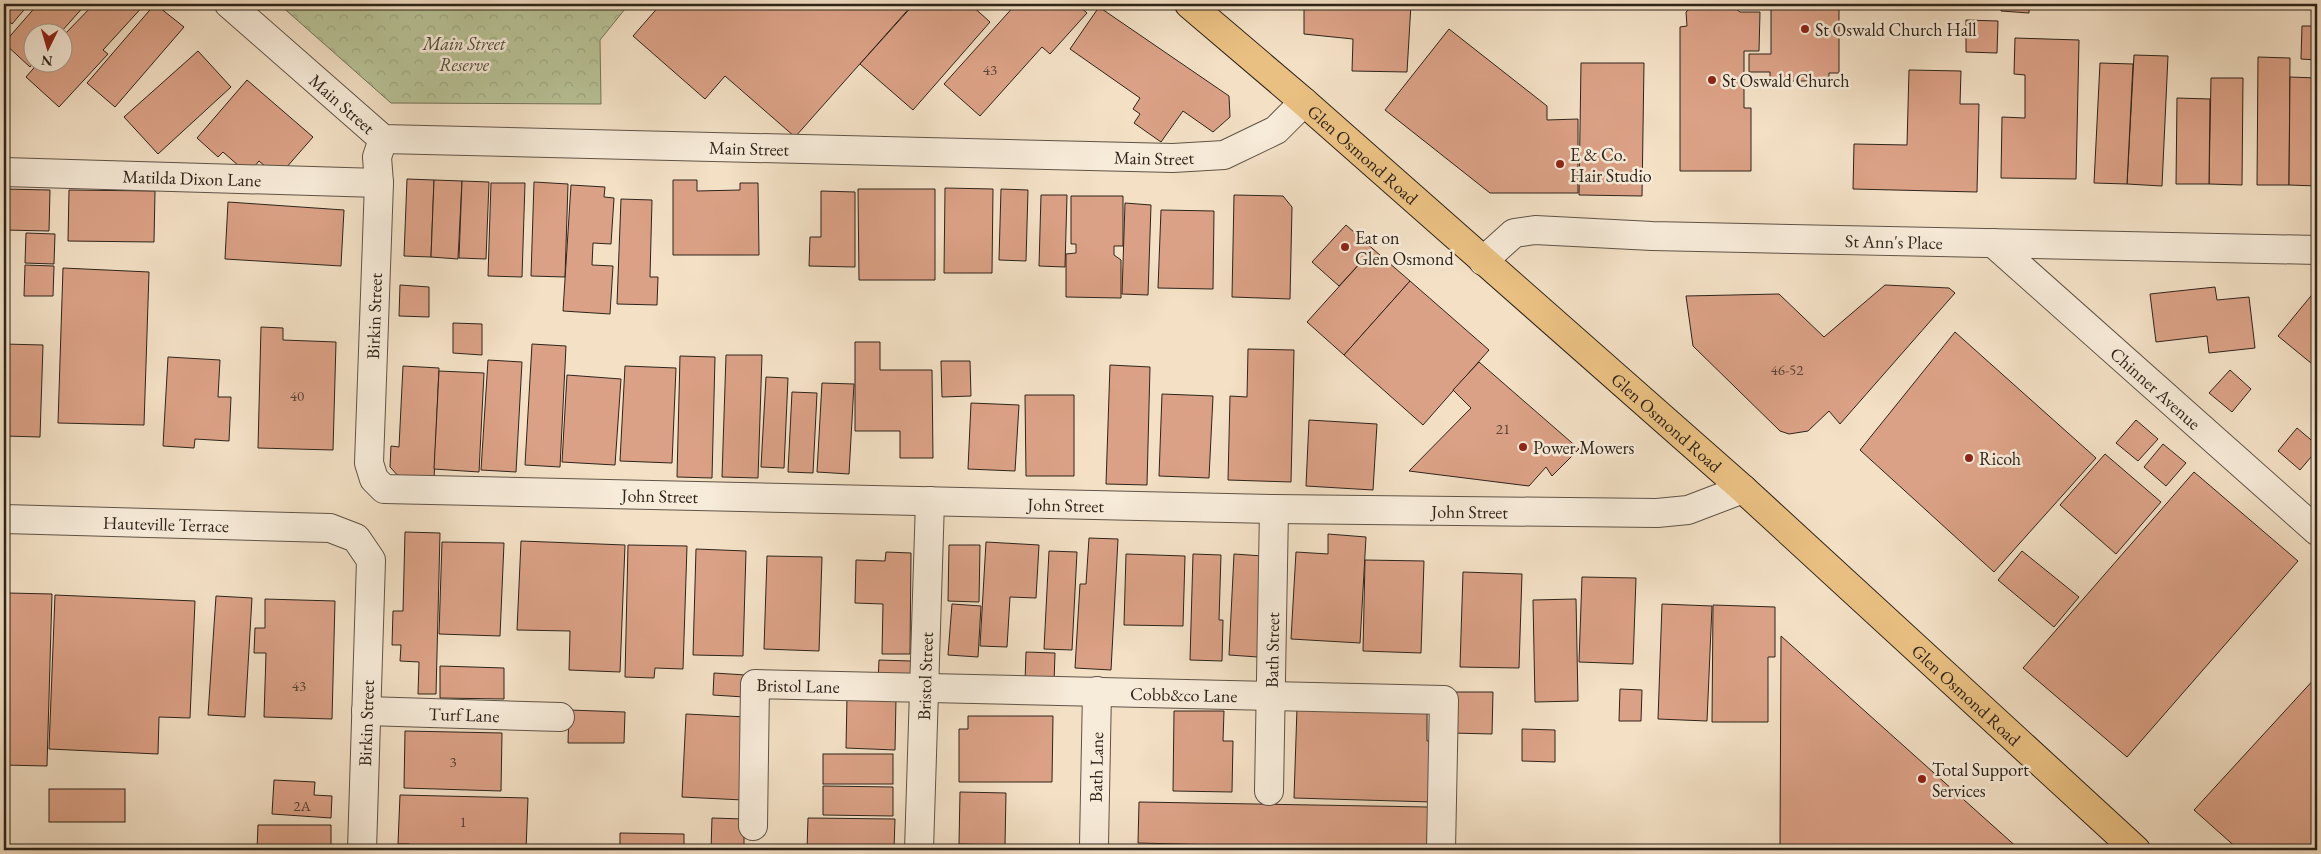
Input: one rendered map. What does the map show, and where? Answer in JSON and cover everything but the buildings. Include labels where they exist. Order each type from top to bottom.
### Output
[{"type":"highway","name":"Glen Osmond Road","points":[[1189,4],[1304,102],[1742,489],[2136,850]]},
{"type":"street","name":"Main Street","points":[[229,4],[383,139],[1173,158],[1224,154],[1276,130],[1304,102]]},
{"type":"street","name":"Birkin Street","points":[[383,139],[377,157],[378,182],[369,462],[374,478],[384,489]]},
{"type":"street","name":"Matilda Dixon Lane","points":[[4,172],[378,182]]},
{"type":"street","name":"St Ann's Place","points":[[1483,261],[1514,233],[1535,230],[1652,236],[2317,250]]},
{"type":"street","name":"Chinner Avenue","points":[[1993,243],[2317,532]]},
{"type":"street","name":"John Street","points":[[384,489],[1274,509],[1657,513],[1688,510],[1742,489]]},
{"type":"street","name":"Bristol Street","points":[[919,850],[930,501]]},
{"type":"street","name":"Bath Street","points":[[1270,791],[1274,509]]},
{"type":"street","name":"Hauteville Terrace","points":[[4,519],[330,528]]},
{"type":"street","name":"Birkin Street","points":[[330,528],[356,538],[371,560],[362,850]]},
{"type":"street","name":"Bristol Lane","points":[[753,826],[755,684],[924,686]]},
{"type":"street","name":"Cobb&co Lane","points":[[924,686],[1444,700],[1440,850]]},
{"type":"street","name":"Bath Lane","points":[[1094,845],[1097,691]]},
{"type":"street","name":"Turf Lane","points":[[366,711],[560,717]]},
{"type":"green space","name":"Main Street Reserve","points":[[279,4],[629,4],[600,40],[601,104],[391,103]]},
{"type":"place","name":"St Oswald Church Hall","points":[[1805,29]]},
{"type":"place","name":"St Oswald Church","points":[[1712,80]]},
{"type":"place","name":"E & Co. Hair Studio","points":[[1560,164]]},
{"type":"place","name":"Eat on Glen Osmond","points":[[1345,247]]},
{"type":"place","name":"Power Mowers","points":[[1523,447]]},
{"type":"place","name":"Ricoh","points":[[1969,458]]},
{"type":"place","name":"Total Support Services","points":[[1922,779]]}]
